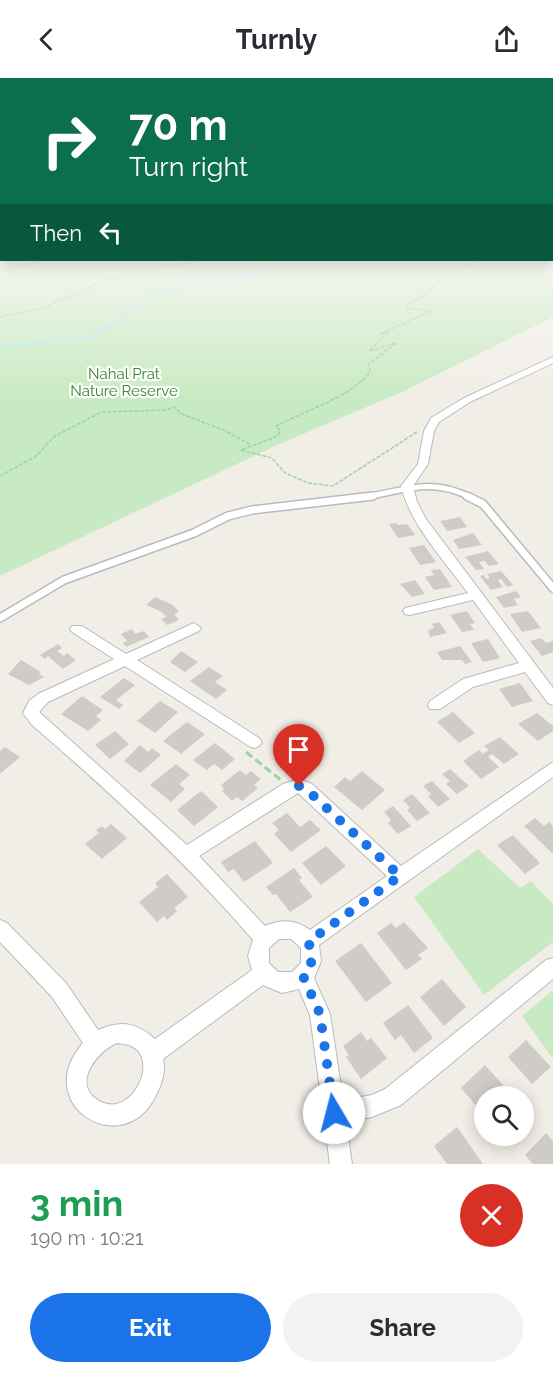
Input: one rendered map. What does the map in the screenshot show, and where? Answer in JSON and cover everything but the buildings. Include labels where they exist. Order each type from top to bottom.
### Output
[{"type":"street","points":[[553,360],[448,410],[435,420],[429,435],[423,464],[407,486],[416,513],[553,699]]},
{"type":"street","points":[[410,611],[476,596]]},
{"type":"street","points":[[194,628],[44,698],[34,705],[32,713],[37,721],[115,786],[186,855],[264,939]]},
{"type":"street","points":[[77,629],[254,742]]},
{"type":"street","points":[[435,705],[450,692],[468,683],[527,666]]},
{"type":"street","points":[[308,942],[553,768]]},
{"type":"street","points":[[186,855],[291,788],[299,786],[306,789],[400,876]]},
{"type":"street","points":[[0,928],[59,990],[95,1042]]},
{"type":"street","points":[[286,930],[298,933],[308,942],[312,957],[310,966],[303,976],[283,983],[264,973],[257,954],[264,939],[274,932],[286,930]]},
{"type":"street","points":[[334,1113],[372,1106],[393,1097],[553,967]]},
{"type":"street","points":[[152,1054],[264,973]]},
{"type":"street","points":[[303,976],[320,1014],[341,1164]]},
{"type":"street","points":[[112,1034],[129,1034],[144,1042],[152,1054],[154,1069],[152,1082],[142,1100],[121,1114],[102,1114],[91,1109],[83,1100],[77,1083],[83,1058],[95,1042],[112,1034]]},
{"type":"lane","points":[[0,618],[41,592],[72,577],[194,533],[228,516],[252,510],[369,497],[407,486],[443,486],[475,498],[491,511],[553,588]]},
{"type":"path","points":[[0,316],[44,308],[67,298]]},
{"type":"path","points":[[420,298],[407,304],[407,308],[432,311],[380,334],[387,333],[369,351],[396,343],[369,364],[368,377],[349,391],[276,426],[280,430],[278,436],[241,450],[272,456],[283,466],[285,473],[299,481],[333,486],[414,432],[429,435]]},
{"type":"path","points":[[0,476],[36,456],[55,436],[102,412],[166,410],[174,407],[182,414],[226,430],[251,445]]},
{"type":"path","points":[[254,742],[244,750],[291,788]]},
{"type":"green space","name":"Nahal Prat Nature Reserve","points":[[0,298],[553,298],[553,317],[402,392],[277,445],[0,576]]},
{"type":"green space","points":[[478,849],[520,888],[531,881],[553,904],[553,942],[484,995],[414,897]]},
{"type":"green space","points":[[553,990],[553,1059],[522,1016]]},
{"type":"waterway","points":[[0,347],[90,337],[123,319],[145,298]]},
{"type":"route","points":[[299,786],[306,789],[400,876],[308,942],[312,957],[310,966],[303,976],[315,998],[320,1014],[334,1113]]}]
